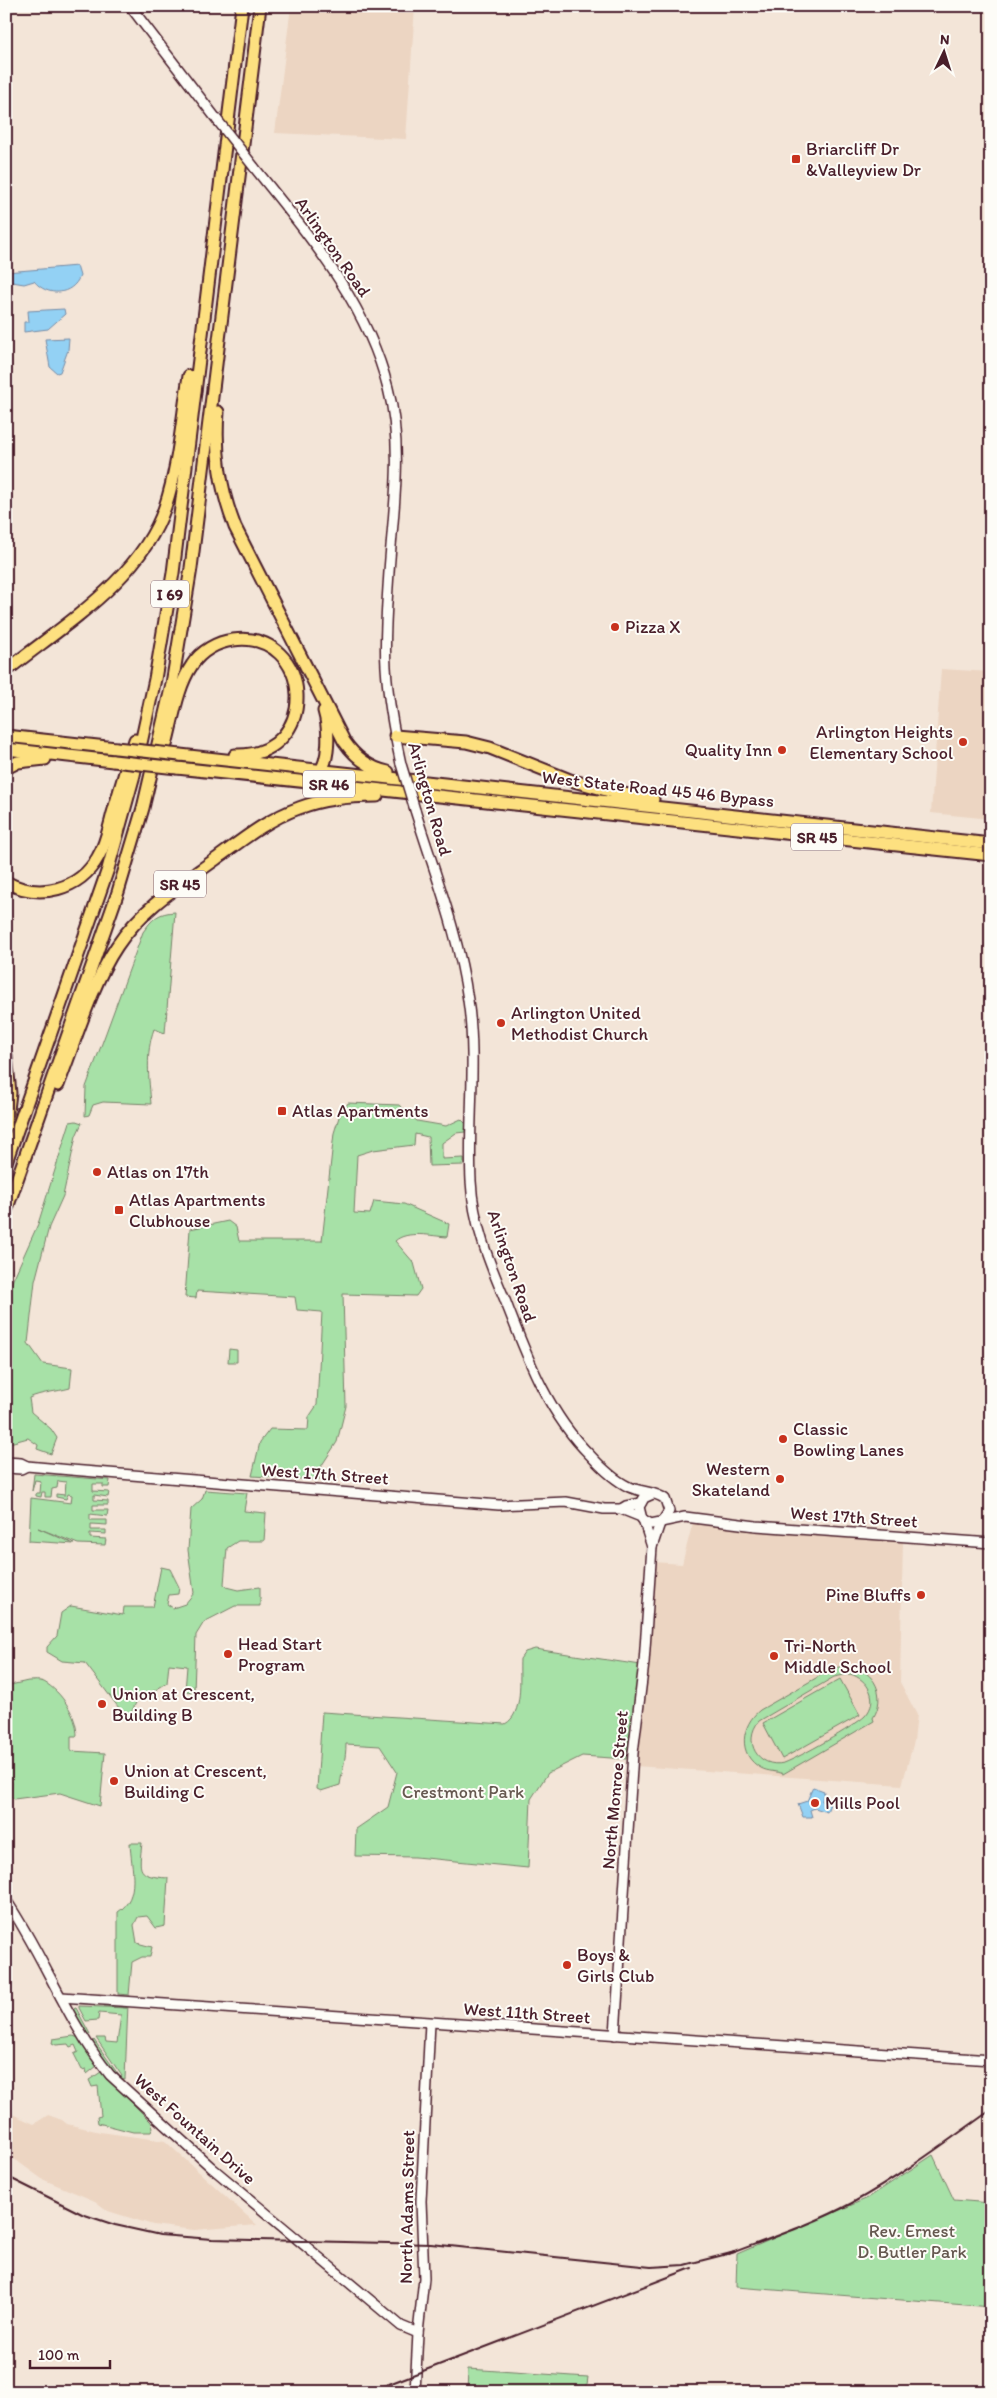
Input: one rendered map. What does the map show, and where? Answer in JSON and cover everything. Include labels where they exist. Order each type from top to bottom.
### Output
[{"type":"highway","name":"I 69","points":[[6,1162],[108,869],[134,775],[155,679],[173,573],[242,6]]},
{"type":"highway","name":"I 69","points":[[6,1211],[102,939],[135,837],[160,742],[184,616],[260,6]]},
{"type":"highway","points":[[6,671],[118,580],[139,557],[157,525],[171,487],[192,362],[207,288]]},
{"type":"highway","points":[[224,305],[216,447],[222,487],[236,527],[306,669],[344,740],[357,757],[382,771],[439,783]]},
{"type":"highway","points":[[135,837],[158,774],[186,676],[192,664],[212,646],[235,639],[260,643],[277,653],[292,671],[298,694],[295,717],[284,736],[271,746],[250,754],[212,753],[186,755]]},
{"type":"highway","points":[[296,781],[317,775],[321,770],[325,757],[326,722],[306,669]]},
{"type":"highway","points":[[6,882],[32,891],[54,890],[77,880],[94,864],[105,840],[155,679]]},
{"type":"highway","name":"SR 45","points":[[6,736],[321,770]]},
{"type":"highway","points":[[395,736],[466,742],[490,748],[570,780],[616,793],[654,800],[670,808]]},
{"type":"highway","name":"SR 46","points":[[6,749],[481,801]]},
{"type":"highway","points":[[6,768],[31,760],[107,760]]},
{"type":"highway","name":"West State Road 45 46 Bypass","points":[[321,770],[991,844]]},
{"type":"highway","name":"SR 45","points":[[24,1162],[44,1120],[105,967],[125,934],[155,902],[266,823],[312,804],[337,798],[362,796],[481,801]]},
{"type":"highway","name":"West State Road 45 46 Bypass","points":[[481,801],[991,855]]},
{"type":"highway","points":[[787,833],[794,827],[805,823]]},
{"type":"highway","points":[[6,1055],[10,1093],[6,1126]]},
{"type":"street","name":"Arlington Road","points":[[130,6],[317,246],[353,300],[369,332],[389,389],[394,421],[397,472],[389,573],[386,665],[390,707],[401,764],[447,911],[468,998],[472,1051],[470,1163],[472,1196],[479,1232],[515,1325],[553,1407],[588,1453],[630,1487],[640,1503]]},
{"type":"street","name":"West 17th Street","points":[[6,1462],[19,1462],[27,1466],[499,1505],[556,1502],[604,1509],[620,1509],[642,1518]]},
{"type":"street","name":"West 17th Street","points":[[6,1468],[21,1469],[27,1466]]},
{"type":"street","name":"Arlington Road","points":[[630,1487],[654,1494]]},
{"type":"street","points":[[654,1494],[663,1497],[669,1505],[668,1514],[661,1522],[651,1524],[642,1518],[639,1510],[640,1503],[646,1497],[654,1494]]},
{"type":"street","name":"West 17th Street","points":[[620,1509],[640,1503]]},
{"type":"street","name":"West 17th Street","points":[[669,1505],[685,1517]]},
{"type":"street","name":"West 17th Street","points":[[661,1522],[685,1517],[765,1527],[991,1543]]},
{"type":"street","name":"North Monroe Street","points":[[642,1518],[652,1547]]},
{"type":"street","name":"North Monroe Street","points":[[615,2035],[633,1753],[644,1663],[652,1547],[661,1522]]},
{"type":"street","name":"West Fountain Drive","points":[[6,1900],[96,2058],[110,2075],[255,2204],[400,2326],[418,2333]]},
{"type":"street","name":"West 11th Street","points":[[61,1997],[991,2060]]},
{"type":"street","name":"North Adams Street","points":[[415,2392],[418,2333],[424,2278],[421,2200],[430,2023]]},
{"type":"shaded area","points":[[291,6],[415,6],[406,139],[275,133]]},
{"type":"shaded area","name":"Arlington Heights Elementary School","points":[[941,669],[991,672],[991,819],[931,813]]},
{"type":"shaded area","name":"Tri-North Middle School","points":[[693,1522],[734,1528],[903,1541],[900,1682],[917,1715],[914,1741],[902,1785],[635,1766],[643,1707],[654,1562],[682,1564]]},
{"type":"shaded area","points":[[12,2114],[34,2124],[48,2115],[67,2124],[100,2132],[165,2141],[257,2225],[194,2230],[153,2225],[108,2211],[95,2201],[42,2179],[6,2153],[6,2115]]},
{"type":"green space","points":[[175,912],[165,1033],[154,1029],[149,1048],[148,1066],[151,1104],[103,1102],[93,1105],[89,1115],[85,1116],[86,1087],[143,932],[156,917]]},
{"type":"green space","points":[[348,1103],[399,1105],[417,1121],[446,1126],[461,1119],[466,1124],[465,1132],[456,1133],[442,1143],[442,1159],[464,1158],[464,1165],[429,1166],[428,1137],[415,1134],[414,1145],[373,1150],[357,1155],[354,1213],[370,1214],[374,1201],[404,1204],[449,1224],[447,1237],[413,1235],[395,1241],[414,1263],[421,1289],[416,1296],[343,1294],[346,1406],[337,1442],[322,1465],[319,1480],[252,1476],[260,1442],[270,1429],[308,1430],[309,1417],[317,1405],[322,1312],[297,1310],[295,1297],[197,1291],[196,1298],[185,1297],[190,1229],[228,1221],[236,1227],[239,1241],[322,1241],[334,1133],[339,1117]]},
{"type":"green space","points":[[70,1122],[82,1123],[76,1136],[63,1196],[49,1227],[35,1281],[28,1343],[43,1364],[72,1368],[70,1388],[39,1394],[29,1398],[31,1412],[51,1429],[57,1438],[51,1454],[37,1449],[38,1445],[28,1438],[6,1444],[6,1295],[38,1224]]},
{"type":"green space","points":[[229,1349],[237,1350],[237,1362],[228,1362]]},
{"type":"green space","points":[[34,1474],[110,1480],[109,1487],[103,1487],[103,1484],[93,1484],[93,1491],[109,1492],[108,1497],[94,1495],[94,1500],[108,1501],[108,1505],[93,1505],[93,1510],[108,1510],[107,1516],[90,1514],[90,1520],[107,1520],[107,1525],[91,1524],[91,1530],[106,1530],[106,1534],[90,1533],[90,1538],[106,1539],[105,1545],[78,1544],[38,1528],[74,1544],[29,1541],[31,1498],[71,1503],[72,1495],[68,1494],[66,1499],[56,1497],[56,1494],[65,1495],[66,1482],[58,1481],[57,1488],[52,1489],[51,1497],[45,1497],[45,1492],[42,1492],[41,1497],[36,1496],[36,1493],[40,1493],[41,1481],[35,1480],[32,1491]]},
{"type":"green space","points":[[205,1490],[247,1493],[244,1511],[266,1513],[264,1541],[238,1541],[227,1548],[224,1584],[226,1587],[238,1590],[260,1587],[260,1606],[235,1606],[204,1622],[196,1635],[194,1692],[185,1691],[187,1666],[169,1664],[167,1683],[152,1692],[139,1696],[128,1720],[85,1663],[62,1661],[47,1652],[47,1647],[57,1636],[61,1613],[71,1606],[123,1615],[124,1607],[153,1607],[161,1567],[170,1569],[179,1587],[178,1594],[169,1595],[167,1604],[173,1608],[185,1604],[194,1593],[188,1550],[191,1509],[202,1499]]},
{"type":"green space","name":"Crestmont Park","points":[[535,1649],[641,1665],[626,1759],[582,1756],[548,1773],[531,1799],[528,1868],[415,1857],[355,1856],[356,1829],[388,1807],[397,1772],[380,1746],[346,1744],[340,1785],[321,1791],[317,1789],[322,1712],[505,1724],[511,1719],[518,1704],[520,1659],[525,1652]]},
{"type":"green space","points":[[842,1666],[858,1668],[872,1678],[876,1685],[879,1701],[873,1718],[874,1721],[783,1774],[761,1768],[753,1762],[748,1756],[744,1740],[749,1724],[754,1716],[760,1710],[830,1670]],"holes":[[[850,1674],[867,1685],[872,1697],[869,1710],[859,1721],[784,1763],[775,1764],[767,1762],[755,1752],[752,1737],[759,1721],[834,1677]]]},
{"type":"green space","points":[[840,1679],[860,1715],[782,1759],[763,1723]]},
{"type":"green space","points":[[28,1681],[44,1682],[51,1686],[67,1705],[74,1721],[77,1736],[71,1736],[71,1751],[105,1753],[100,1806],[60,1793],[14,1799],[11,1796],[12,1782],[6,1776],[6,1686]]},
{"type":"green space","points":[[130,1843],[142,1843],[140,1866],[145,1873],[150,1876],[168,1878],[165,1926],[156,1928],[147,1916],[138,1917],[134,1925],[137,1943],[152,1947],[150,1957],[142,1957],[132,1962],[129,1995],[118,1994],[118,1912],[125,1906],[132,1890],[133,1871]]},
{"type":"green space","points":[[110,2003],[128,2004],[125,2079],[117,2077],[91,2044],[94,2040],[120,2077],[122,2076],[96,2038],[105,2038],[106,2042],[117,2043],[121,2015],[99,2013],[98,2020],[86,2021],[79,2008],[79,2006],[127,2008],[104,2006]]},
{"type":"green space","points":[[76,2008],[90,2034],[85,2034],[72,2009]]},
{"type":"green space","points":[[73,2036],[79,2038],[97,2066],[87,2074],[86,2069],[82,2070],[74,2054],[78,2052],[75,2045],[70,2047],[68,2044],[56,2045],[52,2043],[53,2039]]},
{"type":"green space","points":[[101,2072],[151,2122],[153,2127],[151,2132],[133,2132],[98,2123],[97,2117],[101,2116],[98,2086],[92,2087],[89,2080]]},
{"type":"green space","name":"Rev. Ernest D. Butler Park","points":[[933,2155],[954,2200],[991,2203],[991,2307],[736,2287],[737,2254],[868,2198]]},
{"type":"green space","points":[[468,2369],[588,2377],[586,2392],[467,2392]]},
{"type":"water","points":[[77,266],[80,276],[76,283],[65,291],[52,292],[39,286],[34,281],[24,284],[6,281],[6,272]]},
{"type":"water","points":[[64,309],[65,314],[48,329],[24,332],[24,322],[29,322],[28,311]]},
{"type":"water","points":[[69,338],[68,350],[60,372],[57,373],[50,367],[45,339]]},
{"type":"water","name":"Mills Pool","points":[[813,1787],[824,1791],[822,1801],[830,1804],[827,1812],[815,1808],[810,1810],[812,1817],[803,1817],[798,1804],[807,1801]]},
{"type":"railway","points":[[729,2254],[807,2224],[852,2203],[906,2170],[991,2110]]},
{"type":"railway","points":[[6,2176],[82,2214],[115,2225],[160,2235],[212,2239],[431,2244],[651,2267],[684,2265],[735,2252]]},
{"type":"railway","points":[[368,2392],[692,2268]]},
{"type":"place","name":"Briarcliff Dr &Valleyview Dr","points":[[796,159]]},
{"type":"place","name":"Pizza X","points":[[615,627]]},
{"type":"place","name":"Arlington Heights Elementary School","points":[[963,742]]},
{"type":"place","name":"Quality Inn","points":[[782,750]]},
{"type":"place","name":"Arlington United Methodist Church","points":[[501,1023]]},
{"type":"place","name":"Atlas Apartments","points":[[282,1111]]},
{"type":"place","name":"Atlas on 17th","points":[[97,1172]]},
{"type":"place","name":"Atlas Apartments Clubhouse","points":[[119,1210]]},
{"type":"place","name":"Classic Bowling Lanes","points":[[783,1439]]},
{"type":"place","name":"Western Skateland","points":[[780,1479]]},
{"type":"place","name":"Pine Bluffs","points":[[921,1595]]},
{"type":"place","name":"Head Start Program","points":[[228,1654]]},
{"type":"place","name":"Tri-North Middle School","points":[[774,1656]]},
{"type":"place","name":"Union at Crescent, Building B","points":[[102,1704]]},
{"type":"place","name":"Union at Crescent, Building C","points":[[114,1781]]},
{"type":"place","name":"Mills Pool","points":[[815,1803]]},
{"type":"place","name":"Boys & Girls Club","points":[[567,1965]]}]
